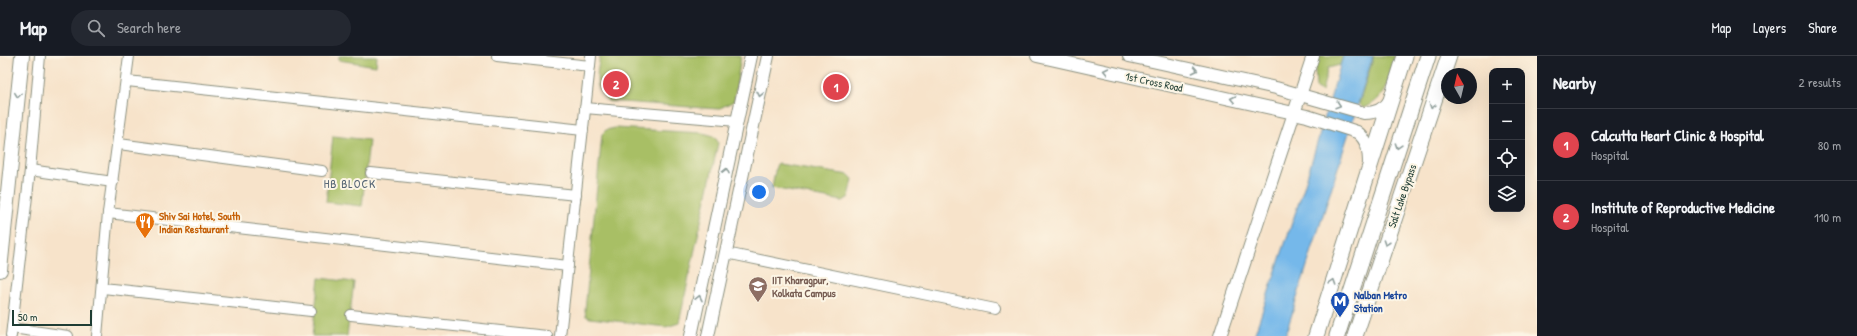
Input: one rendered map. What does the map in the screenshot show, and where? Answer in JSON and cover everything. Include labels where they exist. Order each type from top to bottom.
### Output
[{"type":"main road","points":[[0,270],[22,56]]},
{"type":"main road","points":[[1316,336],[1405,56]]},
{"type":"main road","name":"Salt Lake Bypass","points":[[1337,336],[1428,56]]},
{"type":"main road","name":"Salt Lake Bypass","points":[[1355,336],[1449,56]]},
{"type":"main road","points":[[1381,199],[1391,226]]},
{"type":"street","points":[[40,56],[30,170],[12,332],[68,336]]},
{"type":"street","points":[[97,336],[103,288],[108,213],[119,144],[129,56]]},
{"type":"street","points":[[497,56],[590,61],[560,336]]},
{"type":"street","points":[[690,336],[751,56]]},
{"type":"street","points":[[708,336],[768,56]]},
{"type":"street","name":"1st Cross Road","points":[[1037,56],[1307,116],[1357,132],[1363,136],[1366,142],[1369,155],[1369,170]]},
{"type":"street","name":"1st Cross Road","points":[[1129,56],[1300,94],[1364,113],[1371,113],[1383,109],[1393,95]]},
{"type":"street","points":[[1220,336],[1313,56]]},
{"type":"street","points":[[1165,84],[1170,65]]},
{"type":"street","points":[[127,81],[583,130]]},
{"type":"street","points":[[585,108],[737,121]]},
{"type":"street","points":[[119,144],[322,170]]},
{"type":"street","points":[[30,170],[113,182]]},
{"type":"street","points":[[371,173],[576,195]]},
{"type":"street","points":[[108,213],[568,266]]},
{"type":"street","points":[[713,232],[729,237]]},
{"type":"street","points":[[726,253],[995,309]]},
{"type":"street","points":[[103,288],[311,311]]},
{"type":"street","points":[[351,315],[547,336]]},
{"type":"green space","points":[[339,56],[377,56],[376,66],[339,60]]},
{"type":"green space","points":[[600,56],[741,56],[734,101],[718,109],[608,101],[603,96],[597,80]]},
{"type":"green space","points":[[1319,56],[1343,56],[1340,65],[1328,68],[1322,91],[1316,88],[1315,66]]},
{"type":"green space","points":[[1374,56],[1395,56],[1386,87],[1382,94],[1378,99],[1363,108],[1359,104]]},
{"type":"green space","points":[[615,128],[702,133],[714,137],[718,143],[679,323],[666,327],[590,318],[586,316],[585,311],[602,134],[606,130]]},
{"type":"green space","points":[[333,136],[369,140],[362,206],[326,202]]},
{"type":"green space","points":[[779,164],[849,175],[853,179],[849,197],[843,201],[772,188],[776,166]]},
{"type":"green space","points":[[319,278],[354,282],[347,336],[312,336]]},
{"type":"water","points":[[1343,56],[1373,56],[1285,336],[1254,336],[1304,187]]},
{"type":"place","name":"Institute of Reproductive Medicine","points":[[616,84]]},
{"type":"place","name":"Calcutta Heart Clinic & Hospital","points":[[836,87]]},
{"type":"place","name":"Shiv Sai Hotel, South Indian Restaurant","points":[[145,239]]},
{"type":"place","name":"IIT Kharagpur, Kolkata Campus","points":[[758,303]]},
{"type":"place","name":"Nalban Metro Station","points":[[1340,318]]},
{"type":"district","name":"HB BLOCK","points":[[350,183]]}]
